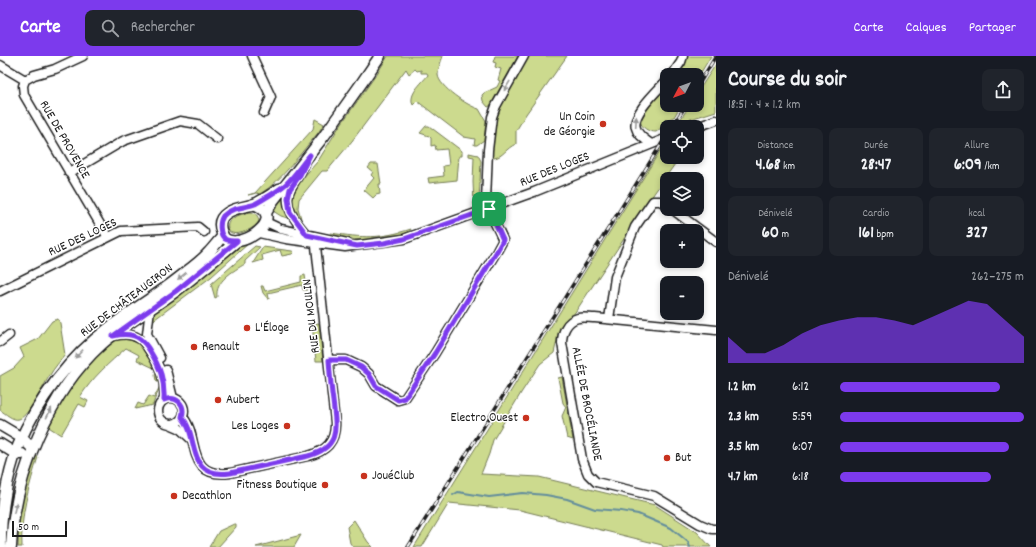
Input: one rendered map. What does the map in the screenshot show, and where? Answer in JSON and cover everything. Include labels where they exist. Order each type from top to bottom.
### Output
[{"type":"main road","points":[[287,183],[272,194],[253,204],[233,210],[223,216],[220,222],[220,229],[223,236],[229,241],[237,241],[259,233],[273,201],[310,155],[364,81],[380,56]]},
{"type":"main road","points":[[253,204],[260,207],[266,218]]},
{"type":"main road","name":"RUE DE CHÂTEAUGIRON","points":[[1,547],[1,519],[4,500],[16,454],[22,438],[35,414],[54,384],[84,349],[111,326],[192,267],[209,253],[223,236]]},
{"type":"main road","name":"RUE DE CHÂTEAUGIRON","points":[[11,547],[14,513],[25,471],[49,413],[66,387],[96,350],[194,277],[237,241]]},
{"type":"main road","points":[[0,425],[22,438],[33,449],[25,453],[16,454],[0,444]]},
{"type":"street","points":[[0,65],[25,80],[34,75],[55,69],[83,56]]},
{"type":"street","points":[[252,56],[272,97],[264,113]]},
{"type":"street","points":[[329,360],[346,360],[356,364],[369,374],[376,386],[398,400],[405,398],[439,346],[503,240],[486,201],[488,150],[492,117],[496,106],[524,56]]},
{"type":"street","points":[[677,68],[683,56]]},
{"type":"street","name":"RUE DE PROVENCE","points":[[25,80],[23,86],[24,94],[69,173],[108,236]]},
{"type":"street","points":[[651,144],[640,136],[635,128],[635,121],[640,110],[660,88]]},
{"type":"street","points":[[704,124],[716,120]]},
{"type":"street","points":[[69,173],[123,141],[180,121],[198,124],[217,139]]},
{"type":"street","name":"RUE DES LOGES","points":[[259,233],[313,238],[357,246],[404,239],[489,209],[660,141]]},
{"type":"street","points":[[310,155],[300,175],[290,189],[288,198],[290,212],[313,238]]},
{"type":"street","points":[[609,319],[615,277],[635,227],[653,201],[660,201]]},
{"type":"street","points":[[681,216],[716,242]]},
{"type":"street","name":"RUE DES LOGES","points":[[266,218],[281,229],[313,238]]},
{"type":"street","name":"RUE DES LOGES","points":[[0,291],[108,236],[121,231],[198,227],[204,232]]},
{"type":"street","name":"RUE DU MOULIN","points":[[182,417],[187,422],[191,440],[202,467],[210,472],[220,474],[308,456],[321,452],[330,443],[336,431],[329,360],[313,238]]},
{"type":"street","points":[[150,309],[147,334],[164,364],[173,398]]},
{"type":"street","name":"ALLÉE DE BROCÉLIANDE","points":[[716,330],[609,319],[578,318],[570,323],[562,335],[562,343],[582,459],[588,474],[596,482],[654,496],[700,524],[712,530],[716,528]]},
{"type":"street","points":[[0,342],[9,334]]},
{"type":"street","points":[[113,336],[121,334],[129,335],[139,338],[144,343],[161,369],[164,383],[164,400]]},
{"type":"street","points":[[173,398],[182,404],[184,412],[179,422],[172,425],[165,423],[158,416],[158,407],[164,400],[173,398]]},
{"type":"street","name":"RUE DU MOULIN","points":[[172,425],[179,428],[191,440]]},
{"type":"green space","points":[[388,56],[443,56],[438,72],[440,80],[443,85],[455,95],[468,104],[479,109],[486,121],[484,140],[477,145],[474,145],[475,139],[464,137],[417,101],[413,105],[412,97],[414,93],[428,75],[427,73],[421,73],[421,70],[417,71],[415,69],[409,74],[406,69],[352,141],[327,171],[322,171],[299,199],[298,208],[302,222],[299,222],[292,206],[293,192],[301,180],[318,161],[339,127]]},
{"type":"green space","points":[[495,56],[518,56],[490,106],[488,107],[483,101],[482,95],[497,87],[500,81],[498,80],[501,69],[495,67],[496,63],[493,62]]},
{"type":"green space","points":[[527,56],[567,56],[526,114],[516,131],[516,144],[500,156],[494,158],[491,154],[493,125],[500,108]]},
{"type":"green space","points":[[688,56],[711,56],[704,68],[683,68]]},
{"type":"green space","points":[[716,64],[716,111],[688,120],[680,120],[685,112],[704,112],[704,82]]},
{"type":"green space","points":[[660,95],[660,112],[677,112],[674,117],[660,120],[660,129],[656,132],[648,130],[641,123],[640,120],[643,113]]},
{"type":"green space","points":[[315,119],[324,124],[291,166],[260,194],[257,193],[248,195],[255,193],[313,129]]},
{"type":"green space","points":[[426,126],[429,126],[462,151],[462,156],[459,156],[457,180],[429,183],[428,178],[444,176],[443,166],[449,165],[447,149],[436,150],[435,145],[431,146],[431,138],[420,133]]},
{"type":"green space","points":[[660,151],[660,164],[675,164],[669,172],[660,172],[660,185],[558,336],[554,353],[540,364],[521,393],[493,440],[481,474],[539,477],[655,505],[697,532],[711,547],[663,547],[662,545],[520,510],[449,503],[422,547],[414,547]]},
{"type":"green space","points":[[469,153],[478,155],[481,161],[479,201],[474,205],[474,157],[469,156]]},
{"type":"green space","points":[[371,164],[378,164],[381,184],[379,184],[380,194],[373,198],[364,190],[374,178],[371,175],[373,172],[368,168]]},
{"type":"green space","points":[[288,189],[291,219],[281,216],[273,211],[274,206]]},
{"type":"green space","points":[[251,212],[254,213],[259,219],[257,224],[247,231],[235,234],[229,231],[228,225],[232,219],[239,215]]},
{"type":"green space","points":[[411,229],[409,232],[399,236],[370,240],[329,236],[331,233],[371,237],[390,235]]},
{"type":"green space","points":[[248,242],[249,243],[211,277],[151,322],[154,314],[160,308],[184,291],[233,250]]},
{"type":"green space","points":[[255,246],[260,247],[245,261],[245,264],[230,273],[222,281],[217,291],[217,297],[215,298],[211,284]]},
{"type":"green space","points":[[263,247],[294,252],[292,254],[282,256],[280,250],[262,255],[263,260],[253,263]]},
{"type":"green space","points":[[305,275],[307,290],[303,290],[302,285],[268,293],[269,299],[263,293],[261,286],[263,286],[265,291],[301,282],[301,276]]},
{"type":"green space","points":[[58,319],[65,355],[52,372],[23,417],[19,419],[12,418],[0,410],[0,376],[14,368],[24,357],[20,348],[38,339],[52,321]]},
{"type":"green space","points":[[319,323],[323,361],[316,361],[312,324]]},
{"type":"green space","points":[[121,338],[133,339],[141,344],[153,360],[158,370],[137,360],[139,355],[126,348],[90,383],[80,397],[88,401],[85,407],[79,404],[61,435],[47,426],[69,390],[90,362],[101,350],[112,342]]},
{"type":"green space","points":[[158,370],[161,384],[156,381],[155,375]]},
{"type":"green space","points":[[562,377],[573,440],[567,438],[562,416],[566,407],[563,403],[558,378]]},
{"type":"green space","points":[[161,384],[153,405],[135,409],[138,403],[143,405],[149,396],[154,398]]},
{"type":"green space","points":[[36,456],[38,457],[28,490],[22,524],[22,547],[18,547],[19,518],[23,494]]},
{"type":"green space","points":[[354,520],[368,542],[373,547],[353,547],[350,543],[347,527]]},
{"type":"green space","points":[[236,524],[236,527],[218,547],[209,547],[219,531]]},
{"type":"green space","points":[[301,535],[294,547],[256,547]]},
{"type":"waterway","points":[[453,495],[458,492],[489,497],[523,493],[546,495],[567,499],[595,509],[638,514],[671,528],[688,542],[690,547]]},
{"type":"railway","points":[[704,76],[716,56]]},
{"type":"railway","points":[[676,120],[682,112]]},
{"type":"railway","points":[[408,547],[660,146]]},
{"type":"place","name":"Un Coin de Géorgie","points":[[603,124]]},
{"type":"place","name":"L'Éloge","points":[[247,328]]},
{"type":"place","name":"Renault","points":[[194,347]]},
{"type":"place","name":"Aubert","points":[[218,400]]},
{"type":"place","name":"Electro Ouest","points":[[526,418]]},
{"type":"place","name":"Les Loges","points":[[287,426]]},
{"type":"place","name":"But","points":[[667,458]]},
{"type":"place","name":"JouéClub","points":[[364,476]]},
{"type":"place","name":"Fitness Boutique","points":[[325,485]]},
{"type":"place","name":"Decathlon","points":[[174,496]]},
{"type":"route","points":[[310,155],[300,175],[290,189],[288,198],[290,212],[307,235],[357,246],[384,243],[404,239],[489,209],[503,240],[435,353],[405,398],[398,400],[376,386],[369,374],[361,367],[346,360],[329,360],[336,431],[330,443],[321,452],[316,454],[230,473],[217,474],[210,472],[202,467],[198,460],[187,422],[182,417],[184,412],[182,404],[173,398],[164,400],[164,383],[161,369],[144,343],[139,338],[125,334],[113,336],[176,291],[237,241],[229,241],[223,236],[220,229],[220,222],[223,216],[233,210],[253,204],[272,194],[287,183],[310,155]]}]
